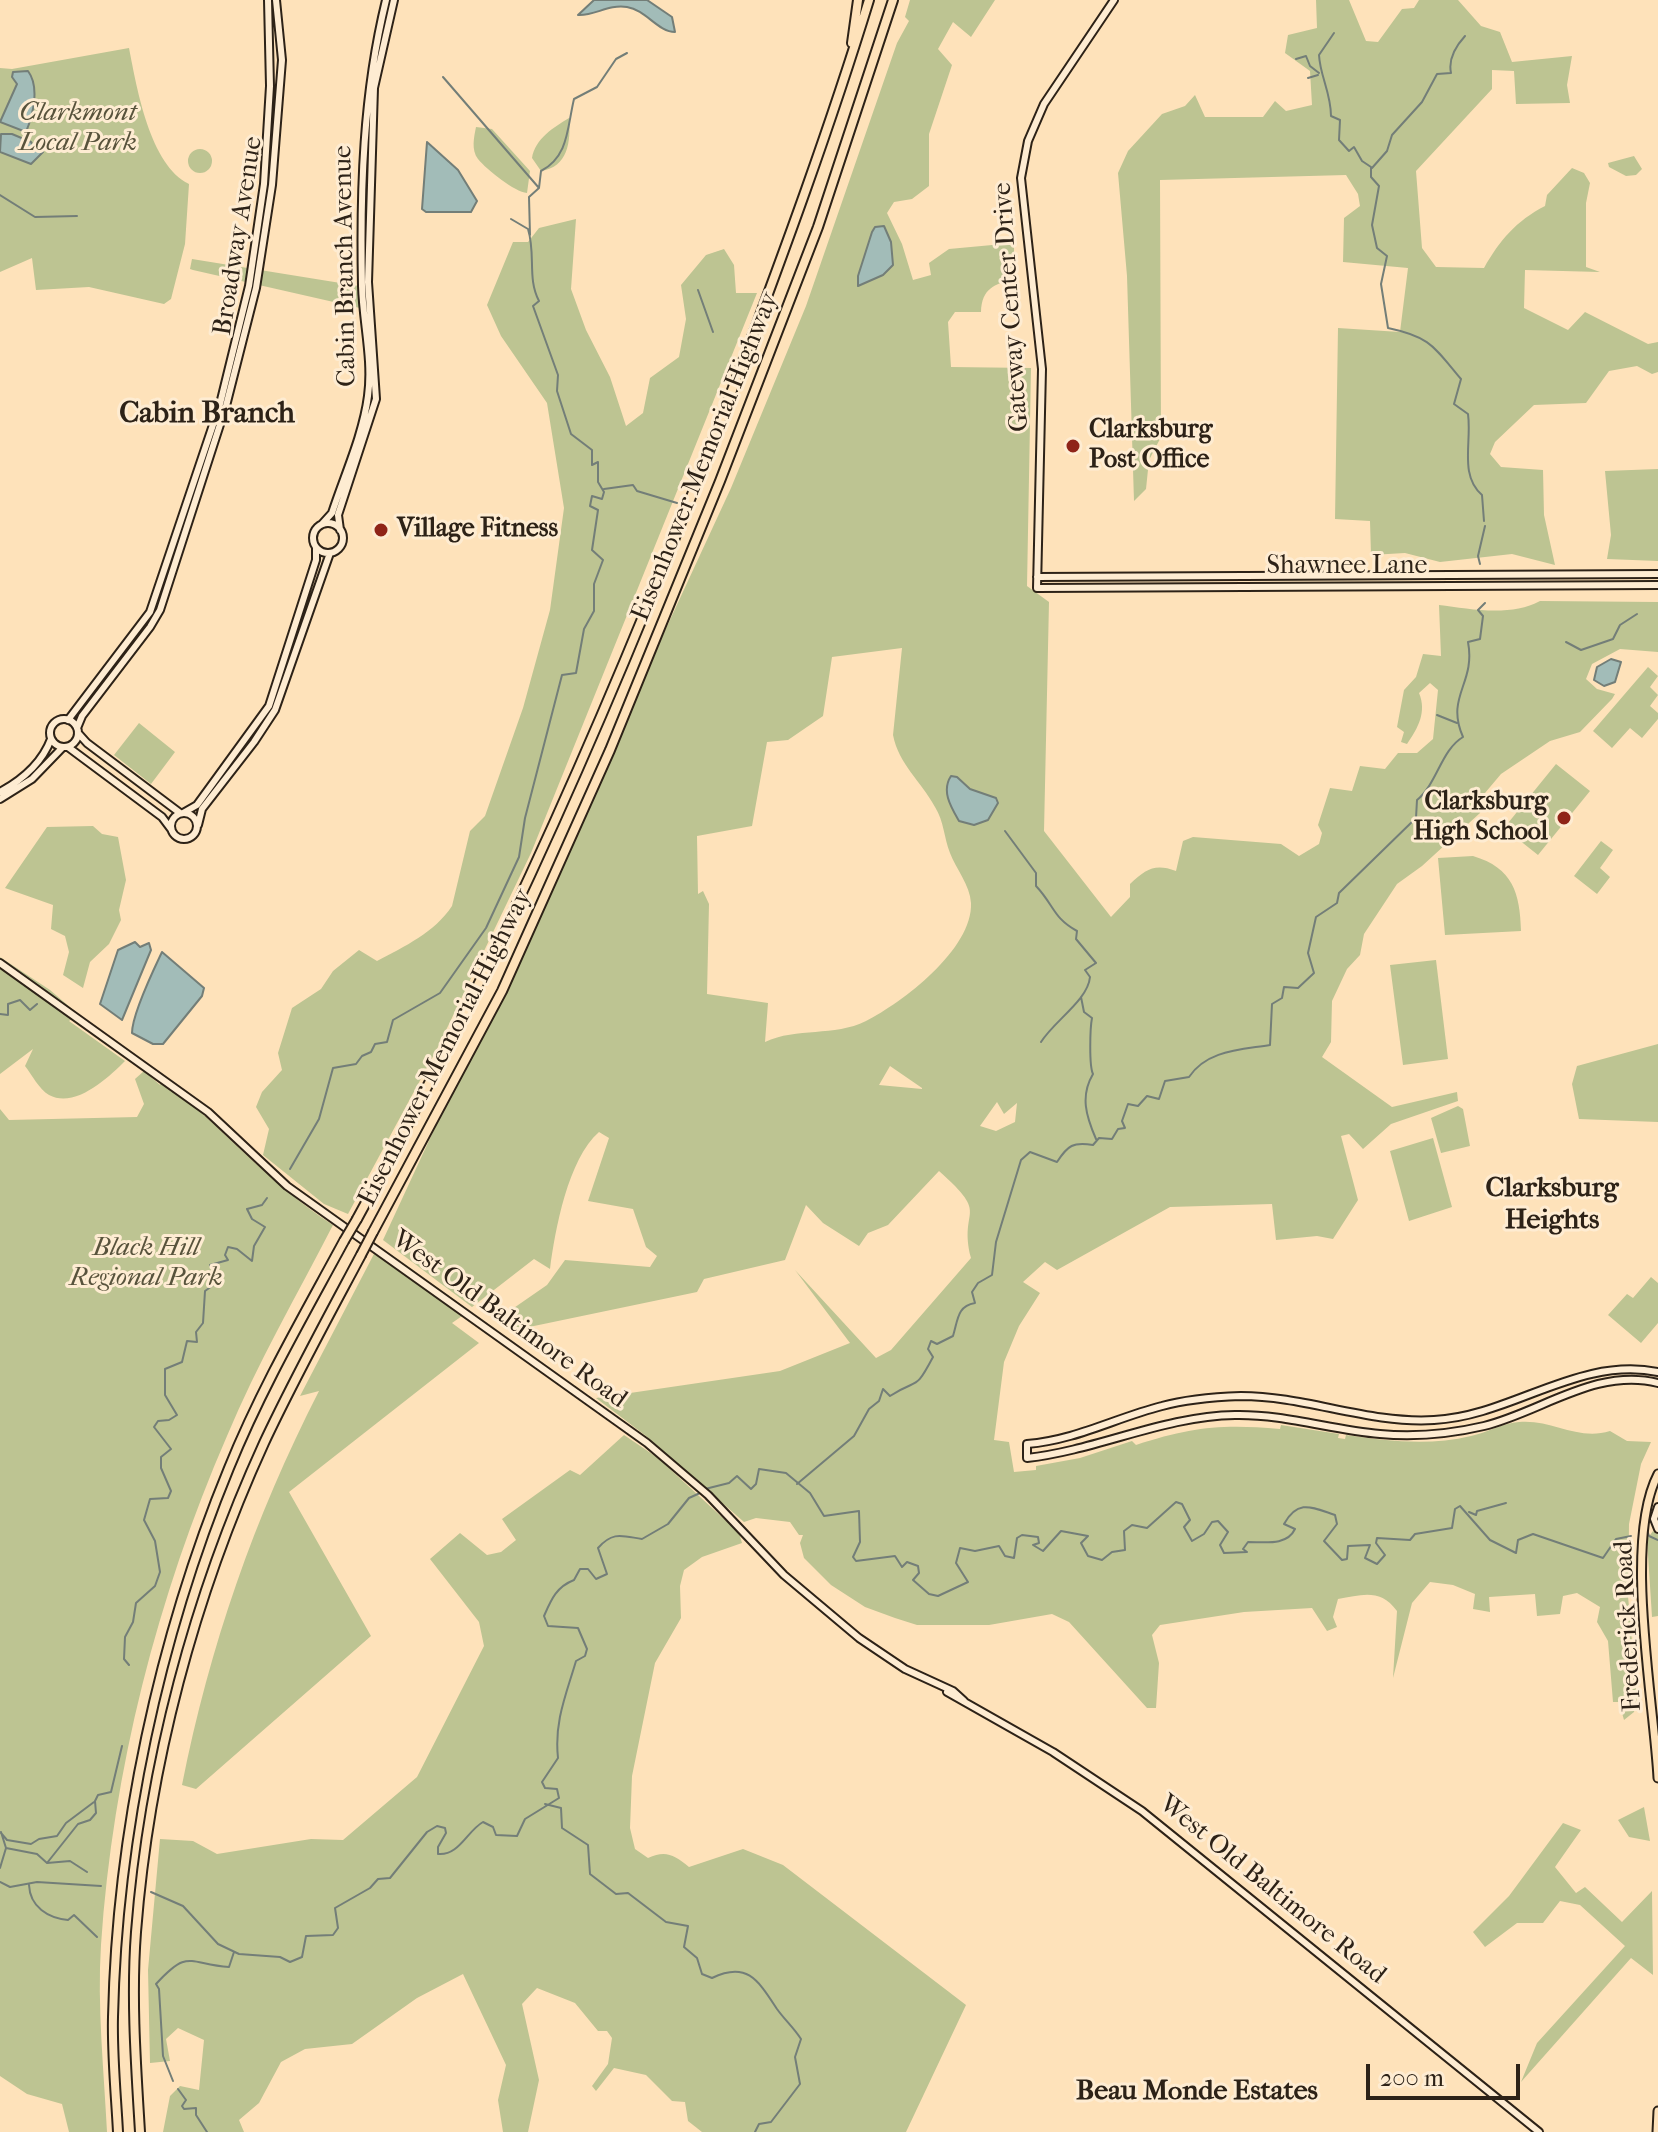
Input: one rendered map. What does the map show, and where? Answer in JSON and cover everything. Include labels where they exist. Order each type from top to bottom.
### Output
[{"type":"highway","points":[[849,67],[858,0]]},
{"type":"highway","name":"Eisenhower Memorial Highway","points":[[118,2132],[113,2017],[127,1847],[164,1658],[190,1571],[229,1466],[271,1377],[433,1081],[543,852],[682,525],[849,67],[869,0]]},
{"type":"highway","name":"Eisenhower Memorial Highway","points":[[140,2132],[136,1934],[145,1858],[170,1715],[207,1591],[245,1488],[291,1388],[502,991],[558,872],[720,481],[818,227],[895,0]]},
{"type":"main road","name":"Frederick Road","points":[[1658,1474],[1647,1505],[1641,1568],[1658,1778]]},
{"type":"main road","points":[[1657,2132],[1658,2111]]},
{"type":"street","name":"Broadway Avenue","points":[[68,720],[150,612],[220,404],[249,286],[264,184],[270,79],[267,58],[268,0]]},
{"type":"street","name":"Broadway Avenue","points":[[78,730],[82,716],[160,610],[238,365],[256,288],[272,185],[282,60],[276,0]]},
{"type":"street","name":"Cabin Branch Avenue","points":[[322,524],[332,513],[368,401],[369,357],[362,282],[364,142],[367,87],[386,0]]},
{"type":"street","name":"Cabin Branch Avenue","points":[[340,530],[338,515],[376,399],[368,282],[374,95],[394,0]]},
{"type":"street","name":"Gateway Center Drive","points":[[1037,588],[1042,369],[1021,178],[1025,149],[1044,104],[1114,0]]},
{"type":"street","points":[[51,739],[162,817],[177,838],[187,840],[195,835],[202,809],[275,710],[330,553],[342,543],[340,530],[334,524],[322,524],[313,533],[316,560],[269,706],[197,805],[174,818],[171,829]]},
{"type":"street","points":[[316,548],[330,553]]},
{"type":"street","name":"Shawnee Lane","points":[[1037,577],[1658,574]]},
{"type":"street","name":"Shawnee Lane","points":[[1037,588],[1658,585]]},
{"type":"street","points":[[0,792],[26,774],[46,750],[51,739],[50,730],[56,722],[68,720],[182,813],[191,815],[198,825]]},
{"type":"street","points":[[0,799],[32,779],[65,748],[74,744],[78,730]]},
{"type":"street","name":"West Old Baltimore Road","points":[[0,963],[183,1093],[287,1186],[647,1443],[699,1486],[784,1575],[822,1609],[905,1669],[946,1691],[953,1691],[964,1701],[1053,1752],[1142,1811],[1539,2132]]},
{"type":"street","points":[[1658,1372],[1612,1369],[1585,1374],[1475,1414],[1434,1420],[1386,1419],[1243,1396],[1196,1400],[1161,1406],[1080,1436],[1027,1444],[1027,1458],[1102,1445],[1168,1425],[1235,1415],[1381,1434],[1461,1431],[1519,1414],[1601,1382],[1622,1378],[1658,1383]]},
{"type":"street","points":[[1658,1507],[1654,1519],[1658,1529]]},
{"type":"green space","points":[[910,0],[995,0],[971,37],[953,22],[938,49],[952,65],[929,134],[929,186],[912,199],[894,202],[887,213],[902,244],[913,280],[931,275],[929,263],[949,249],[1014,243],[1014,278],[990,289],[981,312],[955,312],[948,322],[951,367],[1031,368],[1027,586],[1049,602],[1044,831],[1111,917],[1130,897],[1130,884],[1141,875],[1156,868],[1176,871],[1183,841],[1193,837],[1281,844],[1299,856],[1319,844],[1322,833],[1318,825],[1330,788],[1352,791],[1360,766],[1385,769],[1398,753],[1417,753],[1433,739],[1438,690],[1430,683],[1419,693],[1422,707],[1420,720],[1407,744],[1401,742],[1404,732],[1397,727],[1404,690],[1416,677],[1423,654],[1441,656],[1439,605],[1503,610],[1540,601],[1658,602],[1658,652],[1620,649],[1592,664],[1586,679],[1597,689],[1615,694],[1612,699],[1580,732],[1550,741],[1501,774],[1485,793],[1480,813],[1422,866],[1397,884],[1364,934],[1360,955],[1347,969],[1332,1001],[1331,1042],[1322,1057],[1392,1107],[1457,1092],[1458,1101],[1391,1124],[1363,1149],[1349,1134],[1341,1136],[1358,1200],[1333,1239],[1317,1236],[1276,1240],[1272,1204],[1170,1207],[1057,1270],[1045,1262],[1023,1282],[1040,1293],[1019,1326],[1004,1362],[994,1440],[1009,1442],[1014,1472],[1036,1470],[1036,1466],[1080,1458],[1132,1441],[1136,1445],[1174,1434],[1223,1427],[1280,1429],[1281,1425],[1339,1434],[1338,1438],[1345,1439],[1346,1435],[1424,1442],[1477,1435],[1513,1423],[1531,1422],[1575,1432],[1610,1431],[1627,1441],[1651,1442],[1641,1464],[1629,1524],[1628,1596],[1637,1698],[1634,1712],[1624,1720],[1619,1702],[1613,1702],[1608,1641],[1597,1622],[1600,1607],[1577,1593],[1563,1596],[1560,1614],[1537,1616],[1535,1594],[1489,1597],[1490,1612],[1473,1609],[1475,1594],[1453,1585],[1430,1582],[1412,1603],[1393,1678],[1397,1611],[1384,1599],[1363,1595],[1338,1599],[1333,1617],[1337,1627],[1327,1631],[1312,1608],[1244,1612],[1160,1625],[1152,1635],[1159,1663],[1156,1708],[1147,1708],[1069,1622],[1052,1614],[989,1625],[917,1625],[865,1607],[831,1585],[804,1558],[800,1543],[803,1535],[799,1535],[790,1522],[756,1518],[744,1522],[646,1436],[596,1398],[780,1371],[850,1343],[795,1270],[876,1358],[891,1350],[971,1258],[969,1205],[939,1171],[888,1225],[868,1233],[859,1246],[823,1223],[806,1205],[785,1260],[704,1279],[697,1292],[510,1331],[505,1321],[508,1312],[547,1285],[565,1260],[650,1267],[657,1256],[646,1247],[633,1209],[588,1201],[609,1138],[599,1132],[579,1159],[565,1196],[550,1269],[534,1259],[472,1307],[383,1240],[731,488],[806,306],[897,43],[909,21],[905,17]],"holes":[[[902,648],[893,735],[900,755],[938,812],[950,853],[970,896],[969,921],[948,956],[933,972],[881,1013],[854,1026],[777,1037],[765,1042],[768,1003],[707,994],[709,904],[703,891],[698,894],[697,836],[752,826],[767,742],[788,740],[823,716],[832,657]],[[890,1066],[922,1089],[879,1085]],[[997,1102],[1004,1114],[1017,1103],[1015,1122],[996,1131],[980,1126]]]},
{"type":"green space","points":[[1316,0],[1349,0],[1366,41],[1378,42],[1402,9],[1414,8],[1419,0],[1458,0],[1481,26],[1500,32],[1512,62],[1572,56],[1567,85],[1570,103],[1516,104],[1514,71],[1492,70],[1492,89],[1416,171],[1422,248],[1436,267],[1484,268],[1510,232],[1545,206],[1547,195],[1572,168],[1584,173],[1590,183],[1586,203],[1586,267],[1600,272],[1525,270],[1524,308],[1568,330],[1585,312],[1648,344],[1658,342],[1658,372],[1652,374],[1637,366],[1609,371],[1586,403],[1534,405],[1495,442],[1490,454],[1501,467],[1543,470],[1544,515],[1555,565],[1512,554],[1440,562],[1405,553],[1371,555],[1370,521],[1335,519],[1338,328],[1400,332],[1408,268],[1343,262],[1344,218],[1360,206],[1358,194],[1346,175],[1160,180],[1161,437],[1149,460],[1146,489],[1134,501],[1127,276],[1118,173],[1128,151],[1162,114],[1185,106],[1195,95],[1205,117],[1263,117],[1275,101],[1286,111],[1312,105],[1310,71],[1285,53],[1288,35],[1317,28]]},
{"type":"green space","name":"Clarkmont Local Park","points":[[129,48],[141,104],[155,143],[164,160],[189,184],[185,244],[171,299],[164,304],[89,287],[36,290],[32,258],[0,272],[0,68],[12,69]]},
{"type":"green space","points":[[569,118],[566,152],[557,164],[541,171],[532,158],[537,145],[551,130]]},
{"type":"green space","points":[[476,127],[492,129],[530,171],[527,193],[501,180],[478,159],[474,148]]},
{"type":"green space","points":[[200,149],[208,153],[212,161],[208,169],[200,173],[192,169],[188,161],[192,153]]},
{"type":"green space","points":[[1634,156],[1642,169],[1636,175],[1626,176],[1609,167],[1608,163]]},
{"type":"green space","points":[[576,219],[571,289],[586,330],[610,377],[626,426],[643,413],[650,378],[679,357],[686,319],[681,285],[706,255],[724,249],[734,265],[736,293],[757,293],[531,853],[437,1049],[348,1214],[324,1204],[263,1155],[269,1129],[256,1107],[262,1092],[282,1070],[278,1053],[292,1008],[321,989],[333,971],[359,950],[377,961],[437,924],[452,906],[470,831],[485,816],[523,708],[550,610],[564,508],[547,403],[501,336],[487,305],[513,242],[528,242],[539,228]]},
{"type":"green space","points":[[192,259],[359,286],[360,308],[193,270],[190,269]]},
{"type":"green space","points":[[1658,469],[1658,561],[1607,559],[1611,535],[1605,471]]},
{"type":"green space","points":[[1648,667],[1658,676],[1650,687],[1658,695],[1650,706],[1658,713],[1658,719],[1642,738],[1630,728],[1612,748],[1593,731]]},
{"type":"green space","points":[[139,723],[175,752],[151,784],[114,755]]},
{"type":"green space","points":[[1556,764],[1590,791],[1538,855],[1504,828]]},
{"type":"green space","points":[[93,826],[102,834],[118,837],[126,880],[119,910],[121,920],[109,944],[90,962],[83,988],[63,975],[69,952],[65,936],[51,929],[53,905],[5,888],[47,827]]},
{"type":"green space","points":[[1601,841],[1613,850],[1600,868],[1610,877],[1597,894],[1574,876]]},
{"type":"green space","points":[[1473,856],[1497,867],[1512,884],[1519,905],[1521,931],[1445,935],[1438,858]]},
{"type":"green space","points":[[0,957],[50,990],[78,1014],[69,1021],[125,1061],[90,1090],[69,1098],[49,1095],[36,1082],[25,1066],[33,1049],[0,1074]]},
{"type":"green space","points":[[1436,960],[1448,1059],[1403,1065],[1390,965]]},
{"type":"green space","points":[[1658,1044],[1658,1122],[1579,1119],[1572,1084],[1577,1066]]},
{"type":"green space","name":"Black Hill Regional Park","points":[[144,1071],[160,1085],[159,1076],[287,1191],[333,1225],[239,1409],[179,1559],[160,1622],[128,1749],[107,1879],[100,1991],[107,2132],[69,2132],[62,2104],[27,2094],[0,2076],[0,1109],[9,1120],[137,1117],[144,1104],[135,1079]]},
{"type":"green space","points":[[1458,1106],[1463,1109],[1470,1146],[1441,1153],[1431,1118]]},
{"type":"green space","points":[[1433,1138],[1452,1207],[1409,1221],[1390,1151]]},
{"type":"green space","points":[[375,1252],[462,1316],[452,1323],[479,1343],[289,1492],[371,1636],[196,1789],[182,1785],[206,1682],[237,1583],[274,1486],[319,1391],[300,1396]]},
{"type":"green space","points":[[1651,1277],[1658,1283],[1658,1323],[1641,1343],[1608,1315],[1627,1294],[1633,1298]]},
{"type":"green space","points":[[624,1435],[658,1458],[739,1533],[742,1543],[702,1557],[684,1570],[680,1586],[681,1618],[655,1663],[632,1776],[630,1828],[635,1849],[648,1858],[670,1855],[689,1867],[743,1849],[783,1865],[966,2005],[906,2132],[702,2132],[688,2121],[685,2102],[672,2101],[646,2075],[614,2068],[596,2091],[592,2086],[608,2064],[612,2038],[607,2031],[598,2031],[575,2003],[537,1988],[522,2004],[539,2080],[528,2132],[503,2132],[498,2100],[506,2065],[463,1974],[417,1998],[352,2044],[305,2049],[281,2062],[259,2103],[239,2120],[244,2132],[163,2132],[170,2096],[180,2086],[199,2090],[204,2040],[178,2028],[166,2039],[170,2061],[150,2063],[148,1970],[160,1839],[193,1841],[217,1854],[311,1839],[343,1840],[417,1777],[484,1646],[479,1622],[430,1559],[460,1533],[487,1555],[501,1552],[516,1540],[502,1519],[570,1470],[580,1475]]},
{"type":"green space","points":[[1653,1531],[1658,1534],[1658,1616],[1652,1617],[1647,1539]]},
{"type":"green space","points":[[1644,1807],[1650,1841],[1629,1837],[1618,1820]]},
{"type":"green space","points":[[1563,1823],[1581,1830],[1555,1867],[1576,1893],[1585,1887],[1622,1922],[1652,1891],[1653,1975],[1631,1958],[1521,2082],[1537,2043],[1625,1946],[1580,1905],[1560,1901],[1543,1923],[1517,1923],[1485,1947],[1473,1932],[1509,1896]]},
{"type":"water","points":[[594,0],[647,0],[672,17],[675,32],[663,29],[640,12],[627,7],[578,15]]},
{"type":"water","points":[[28,71],[34,93],[26,132],[0,122],[17,84],[12,77],[13,72]]},
{"type":"water","points":[[1,134],[12,134],[31,142],[35,150],[43,152],[31,164],[0,152]]},
{"type":"water","points":[[427,142],[458,170],[477,201],[471,212],[426,212],[422,209]]},
{"type":"water","points":[[884,226],[891,242],[893,265],[883,275],[858,286],[858,276],[872,232],[875,227]]},
{"type":"water","points":[[1611,659],[1621,662],[1615,682],[1604,686],[1594,680],[1597,667]]},
{"type":"water","points":[[951,776],[957,777],[970,789],[996,798],[998,803],[988,820],[974,825],[959,821],[947,793]]},
{"type":"water","points":[[135,942],[140,947],[149,943],[151,950],[122,1020],[100,1004],[118,950]]},
{"type":"water","points":[[162,952],[204,988],[202,996],[163,1044],[153,1044],[132,1033],[139,1004]]},
{"type":"waterway","points":[[1334,33],[1319,55],[1320,63],[1331,116],[1340,120],[1339,140],[1349,151],[1354,147],[1362,161],[1371,167],[1371,177],[1379,186],[1372,225],[1377,248],[1387,256],[1381,284],[1388,328],[1423,340],[1461,379],[1454,404],[1468,414],[1469,468],[1475,487],[1482,495],[1484,521]]},
{"type":"waterway","points":[[1372,168],[1387,151],[1392,135],[1422,102],[1437,74],[1451,73],[1453,53],[1465,36]]},
{"type":"waterway","points":[[530,235],[529,197],[539,188],[541,171],[557,158],[562,149],[574,99],[597,87],[616,59],[627,53]]},
{"type":"waterway","points":[[1296,59],[1306,56],[1310,66],[1319,73]]},
{"type":"waterway","points":[[1308,78],[1318,75]]},
{"type":"waterway","points":[[443,77],[539,188]]},
{"type":"waterway","points":[[0,195],[35,217],[77,216]]},
{"type":"waterway","points":[[290,1169],[319,1119],[333,1068],[356,1064],[362,1056],[371,1052],[375,1044],[387,1042],[393,1020],[440,993],[486,928],[519,857],[525,818],[562,675],[576,673],[584,629],[594,611],[594,584],[603,560],[592,550],[598,510],[590,506],[592,496],[602,499],[604,492],[598,482],[598,462],[592,465],[592,450],[571,434],[557,391],[558,375],[533,306],[539,301],[533,284],[528,229],[511,219]]},
{"type":"waterway","points":[[698,290],[713,332]]},
{"type":"waterway","points":[[604,489],[633,485],[637,491],[677,503]]},
{"type":"waterway","points":[[1480,564],[1478,556],[1485,526]]},
{"type":"waterway","points":[[797,1484],[854,1436],[869,1409],[879,1401],[883,1389],[890,1396],[919,1380],[933,1357],[928,1349],[931,1341],[937,1344],[953,1336],[961,1311],[975,1303],[972,1292],[978,1283],[992,1275],[996,1242],[1021,1160],[1030,1152],[1057,1162],[1072,1146],[1093,1145],[1099,1138],[1112,1139],[1118,1129],[1125,1128],[1122,1121],[1128,1104],[1138,1106],[1147,1096],[1159,1099],[1165,1081],[1189,1077],[1196,1068],[1215,1056],[1270,1045],[1272,1004],[1282,998],[1284,987],[1298,988],[1314,973],[1308,953],[1316,917],[1337,903],[1339,893],[1416,818],[1417,800],[1430,785],[1449,750],[1463,737],[1457,711],[1468,669],[1468,642],[1480,639],[1483,616],[1478,610],[1485,603]]},
{"type":"waterway","points":[[1566,642],[1581,650],[1613,639],[1620,625],[1637,614]]},
{"type":"waterway","points":[[1437,715],[1457,723]]},
{"type":"waterway","points":[[1005,831],[1036,873],[1036,886],[1058,916],[1077,931],[1076,939],[1096,963],[1085,970],[1090,977],[1083,994],[1041,1042]]},
{"type":"waterway","points":[[1081,997],[1084,1012],[1092,1018],[1090,1055],[1093,1074],[1086,1098],[1087,1114],[1096,1139]]},
{"type":"waterway","points":[[0,1014],[8,1015],[8,1004],[20,1000],[30,1010],[37,1004]]},
{"type":"waterway","points":[[129,1665],[124,1659],[125,1637],[133,1622],[136,1603],[155,1586],[160,1572],[155,1541],[144,1520],[150,1499],[168,1498],[171,1491],[161,1468],[161,1457],[171,1449],[154,1427],[158,1421],[177,1415],[165,1395],[165,1369],[182,1362],[187,1341],[197,1342],[196,1332],[203,1323],[205,1291],[219,1281],[210,1265],[228,1260],[225,1255],[228,1247],[237,1249],[252,1261],[254,1246],[265,1227],[252,1219],[247,1209],[262,1205],[267,1198]]},
{"type":"waterway","points":[[705,1489],[729,1483],[737,1476],[751,1489],[756,1484],[759,1469],[786,1473],[810,1493],[824,1516],[859,1511],[860,1542],[853,1557],[856,1561],[895,1556],[902,1567],[907,1562],[918,1566],[919,1573],[913,1580],[929,1594],[938,1596],[968,1582],[956,1563],[960,1548],[975,1551],[999,1546],[1005,1556],[1014,1558],[1017,1538],[1022,1535],[1038,1537],[1039,1543],[1033,1545],[1043,1551],[1061,1531],[1088,1536],[1081,1543],[1088,1556],[1102,1560],[1112,1552],[1125,1550],[1124,1531],[1132,1525],[1147,1528],[1176,1502],[1182,1504],[1190,1520],[1184,1527],[1192,1541],[1204,1534],[1212,1522],[1218,1521],[1228,1532],[1220,1545],[1224,1553],[1247,1552],[1243,1549],[1248,1542],[1275,1542],[1287,1538],[1295,1529],[1284,1524],[1294,1511],[1306,1507],[1335,1515],[1337,1524],[1324,1541],[1342,1560],[1347,1559],[1348,1546],[1370,1545],[1365,1558],[1377,1564],[1385,1555],[1376,1543],[1377,1538],[1410,1540],[1415,1534],[1452,1528],[1455,1509],[1460,1506],[1490,1540],[1516,1553],[1518,1540],[1533,1534],[1603,1558],[1616,1539],[1631,1536]]},
{"type":"waterway","points":[[151,1892],[183,1906],[218,1944],[239,1954],[280,1957],[290,1962],[302,1957],[306,1936],[333,1935],[338,1928],[335,1908],[370,1888],[378,1879],[390,1878],[427,1832],[437,1826],[445,1828],[446,1833],[438,1847],[438,1854],[452,1851],[483,1822],[493,1827],[496,1835],[517,1836],[525,1819],[559,1798],[557,1789],[545,1788],[542,1782],[558,1758],[562,1709],[576,1661],[585,1656],[587,1649],[578,1628],[548,1626],[544,1616],[552,1599],[558,1590],[574,1580],[580,1569],[588,1569],[596,1579],[607,1574],[598,1548],[608,1539],[618,1536],[642,1539],[668,1524],[689,1498],[700,1493]]},
{"type":"waterway","points":[[1469,1512],[1476,1515],[1477,1511],[1506,1503]]},
{"type":"waterway","points":[[1647,1530],[1649,1536],[1658,1540]]},
{"type":"waterway","points":[[47,1863],[78,1824],[90,1820],[96,1813],[98,1795],[111,1792],[122,1746]]},
{"type":"waterway","points":[[1,1833],[7,1840],[31,1844],[39,1839],[57,1836],[66,1823],[94,1802]]},
{"type":"waterway","points":[[545,1804],[561,1808],[562,1828],[588,1845],[590,1874],[616,1894],[628,1893],[666,1922],[688,1926],[684,1947],[697,1958],[702,1974],[712,1978],[734,1972],[750,1976],[801,2039],[795,2057],[800,2084],[771,2122],[759,2124],[755,2132]]},
{"type":"waterway","points":[[0,1868],[6,1848],[1,1832]]},
{"type":"waterway","points":[[6,1848],[37,1854],[47,1863],[70,1861],[87,1872]]},
{"type":"waterway","points":[[0,1882],[10,1887],[37,1882],[101,1886]]},
{"type":"waterway","points":[[29,1885],[30,1893],[41,1910],[68,1920],[74,1915],[97,1937]]},
{"type":"waterway","points":[[173,2081],[163,2056],[159,1989],[156,1984],[183,1962],[229,1967],[234,1952]]},
{"type":"waterway","points":[[178,2089],[186,2100],[182,2106],[184,2109],[196,2108],[196,2115],[207,2132]]},
{"type":"place","name":"Clarksburg Post Office","points":[[1073,446]]},
{"type":"place","name":"Village Fitness","points":[[381,530]]},
{"type":"place","name":"Clarksburg High School","points":[[1564,818]]},
{"type":"district","name":"Cabin Branch","points":[[207,415]]},
{"type":"district","name":"Clarksburg Heights","points":[[1552,1205]]},
{"type":"district","name":"Beau Monde Estates","points":[[1197,2092]]}]
